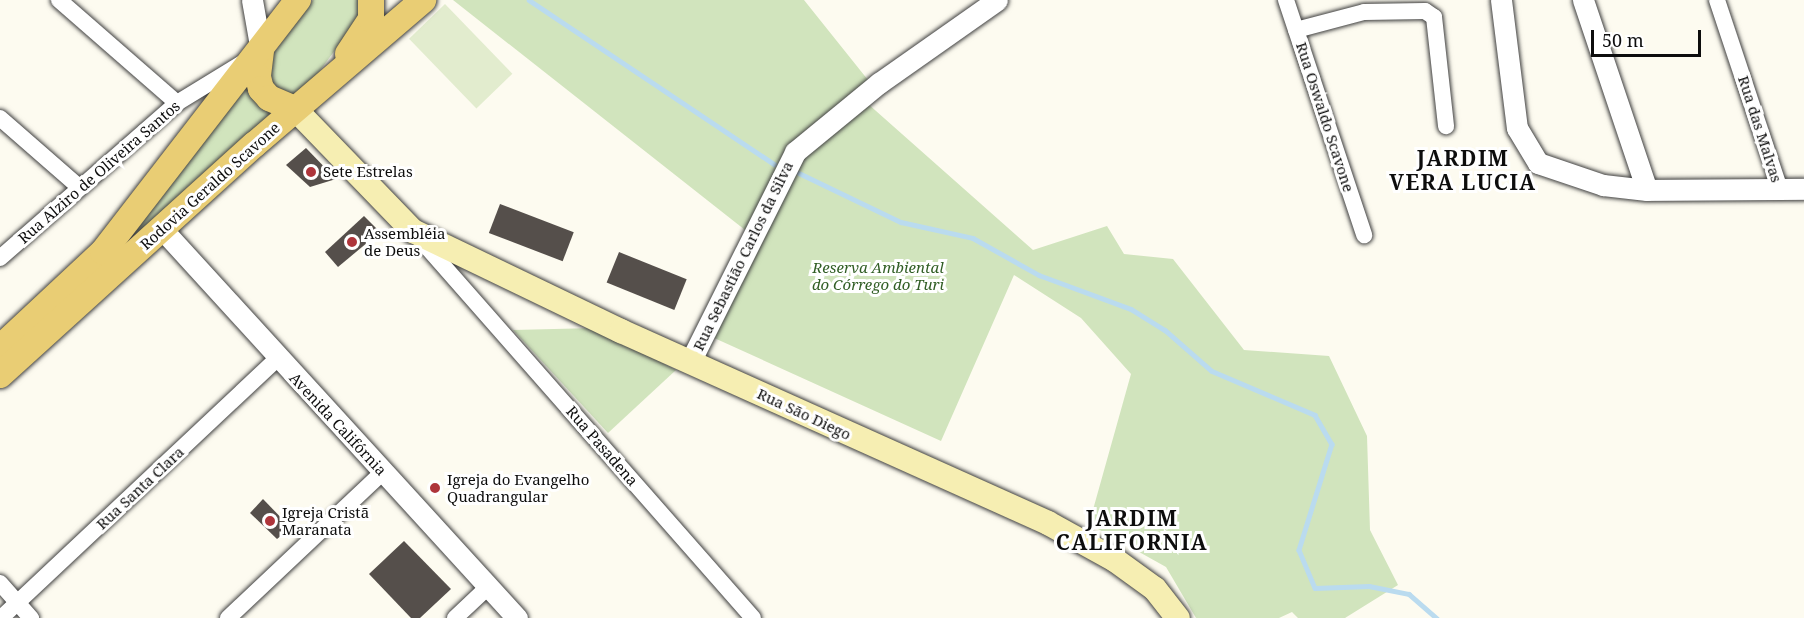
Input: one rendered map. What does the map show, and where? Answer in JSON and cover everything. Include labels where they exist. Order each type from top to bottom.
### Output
[{"type":"main road","name":"Rodovia Geraldo Scavone","points":[[0,348],[103,252],[261,51],[298,0]]},
{"type":"main road","points":[[318,92],[371,19],[371,0]]},
{"type":"main road","name":"Rodovia Geraldo Scavone","points":[[0,375],[295,109],[318,92],[423,0]]},
{"type":"main road","points":[[261,51],[258,76],[261,89],[270,98],[295,109]]},
{"type":"main road","name":"Rua São Diego","points":[[295,109],[413,231],[459,266],[690,362],[1048,523],[1115,560],[1155,589],[1178,618]]},
{"type":"street","points":[[59,0],[177,103]]},
{"type":"street","points":[[252,0],[261,51]]},
{"type":"street","name":"Rua Sebastião Carlos da Silva","points":[[690,362],[795,152],[879,83],[997,0]]},
{"type":"street","name":"Rua Oswaldo Scavone","points":[[1286,0],[1364,235]]},
{"type":"street","points":[[1501,0],[1517,128],[1538,163],[1603,185],[1647,190],[1804,189]]},
{"type":"street","points":[[1583,0],[1647,190]]},
{"type":"street","name":"Rua das Malvas","points":[[1717,0],[1780,189]]},
{"type":"street","points":[[1296,30],[1364,12],[1425,11],[1434,17],[1446,126]]},
{"type":"street","name":"Rua Alziro de Oliveira Santos","points":[[0,258],[78,186],[177,103],[261,51]]},
{"type":"street","points":[[0,118],[78,186]]},
{"type":"street","name":"Avenida Califórnia","points":[[161,228],[516,618]]},
{"type":"street","name":"Rua Pasadena","points":[[459,266],[753,618]]},
{"type":"street","name":"Rua Santa Clara","points":[[1,618],[278,358]]},
{"type":"street","points":[[228,618],[383,472]]},
{"type":"street","points":[[0,583],[31,618]]},
{"type":"street","points":[[455,618],[488,587]]},
{"type":"green space","points":[[313,0],[361,0],[364,11],[304,92],[290,96],[272,88],[265,65]]},
{"type":"green space","name":"Reserva Ambiental do Córrego do Turi","points":[[453,0],[804,0],[868,80],[867,103],[1033,250],[1107,226],[1124,254],[1173,259],[1244,350],[1329,356],[1367,436],[1370,530],[1398,585],[1345,618],[1298,618],[1292,612],[1279,618],[1196,618],[1166,567],[1089,524],[1131,374],[1081,318],[1014,275],[941,441],[712,337],[759,241]]},
{"type":"green space","points":[[445,4],[512,74],[476,109],[409,39]]},
{"type":"green space","points":[[247,74],[266,109],[274,115],[130,242],[128,237]]},
{"type":"green space","points":[[595,328],[676,370],[608,433],[513,330]]},
{"type":"building","name":"Sete Estrelas","points":[[306,148],[336,179],[310,187],[286,165]]},
{"type":"building","points":[[500,204],[574,232],[563,261],[489,233]]},
{"type":"building","name":"Assembléia de Deus","points":[[364,216],[380,232],[338,267],[325,252]]},
{"type":"building","points":[[619,252],[687,279],[674,310],[607,283]]},
{"type":"building","name":"Igreja Cristã Maranata","points":[[263,499],[291,528],[277,539],[250,513]]},
{"type":"building","points":[[404,541],[451,589],[420,618],[411,618],[369,574]]},
{"type":"waterway","points":[[529,0],[774,164]]},
{"type":"waterway","points":[[799,173],[901,222],[973,238],[1039,275],[1131,309],[1165,330],[1212,371],[1315,415],[1332,444],[1299,550],[1315,588],[1369,586],[1409,594],[1437,618]]},
{"type":"place","name":"Sete Estrelas","points":[[311,172]]},
{"type":"place","name":"Assembléia de Deus","points":[[352,242]]},
{"type":"place","name":"Igreja do Evangelho Quadrangular","points":[[435,488]]},
{"type":"place","name":"Igreja Cristã Maranata","points":[[270,521]]},
{"type":"district","name":"JARDIM VERA LUCIA","points":[[1463,170]]},
{"type":"district","name":"JARDIM CALIFORNIA","points":[[1132,530]]}]
